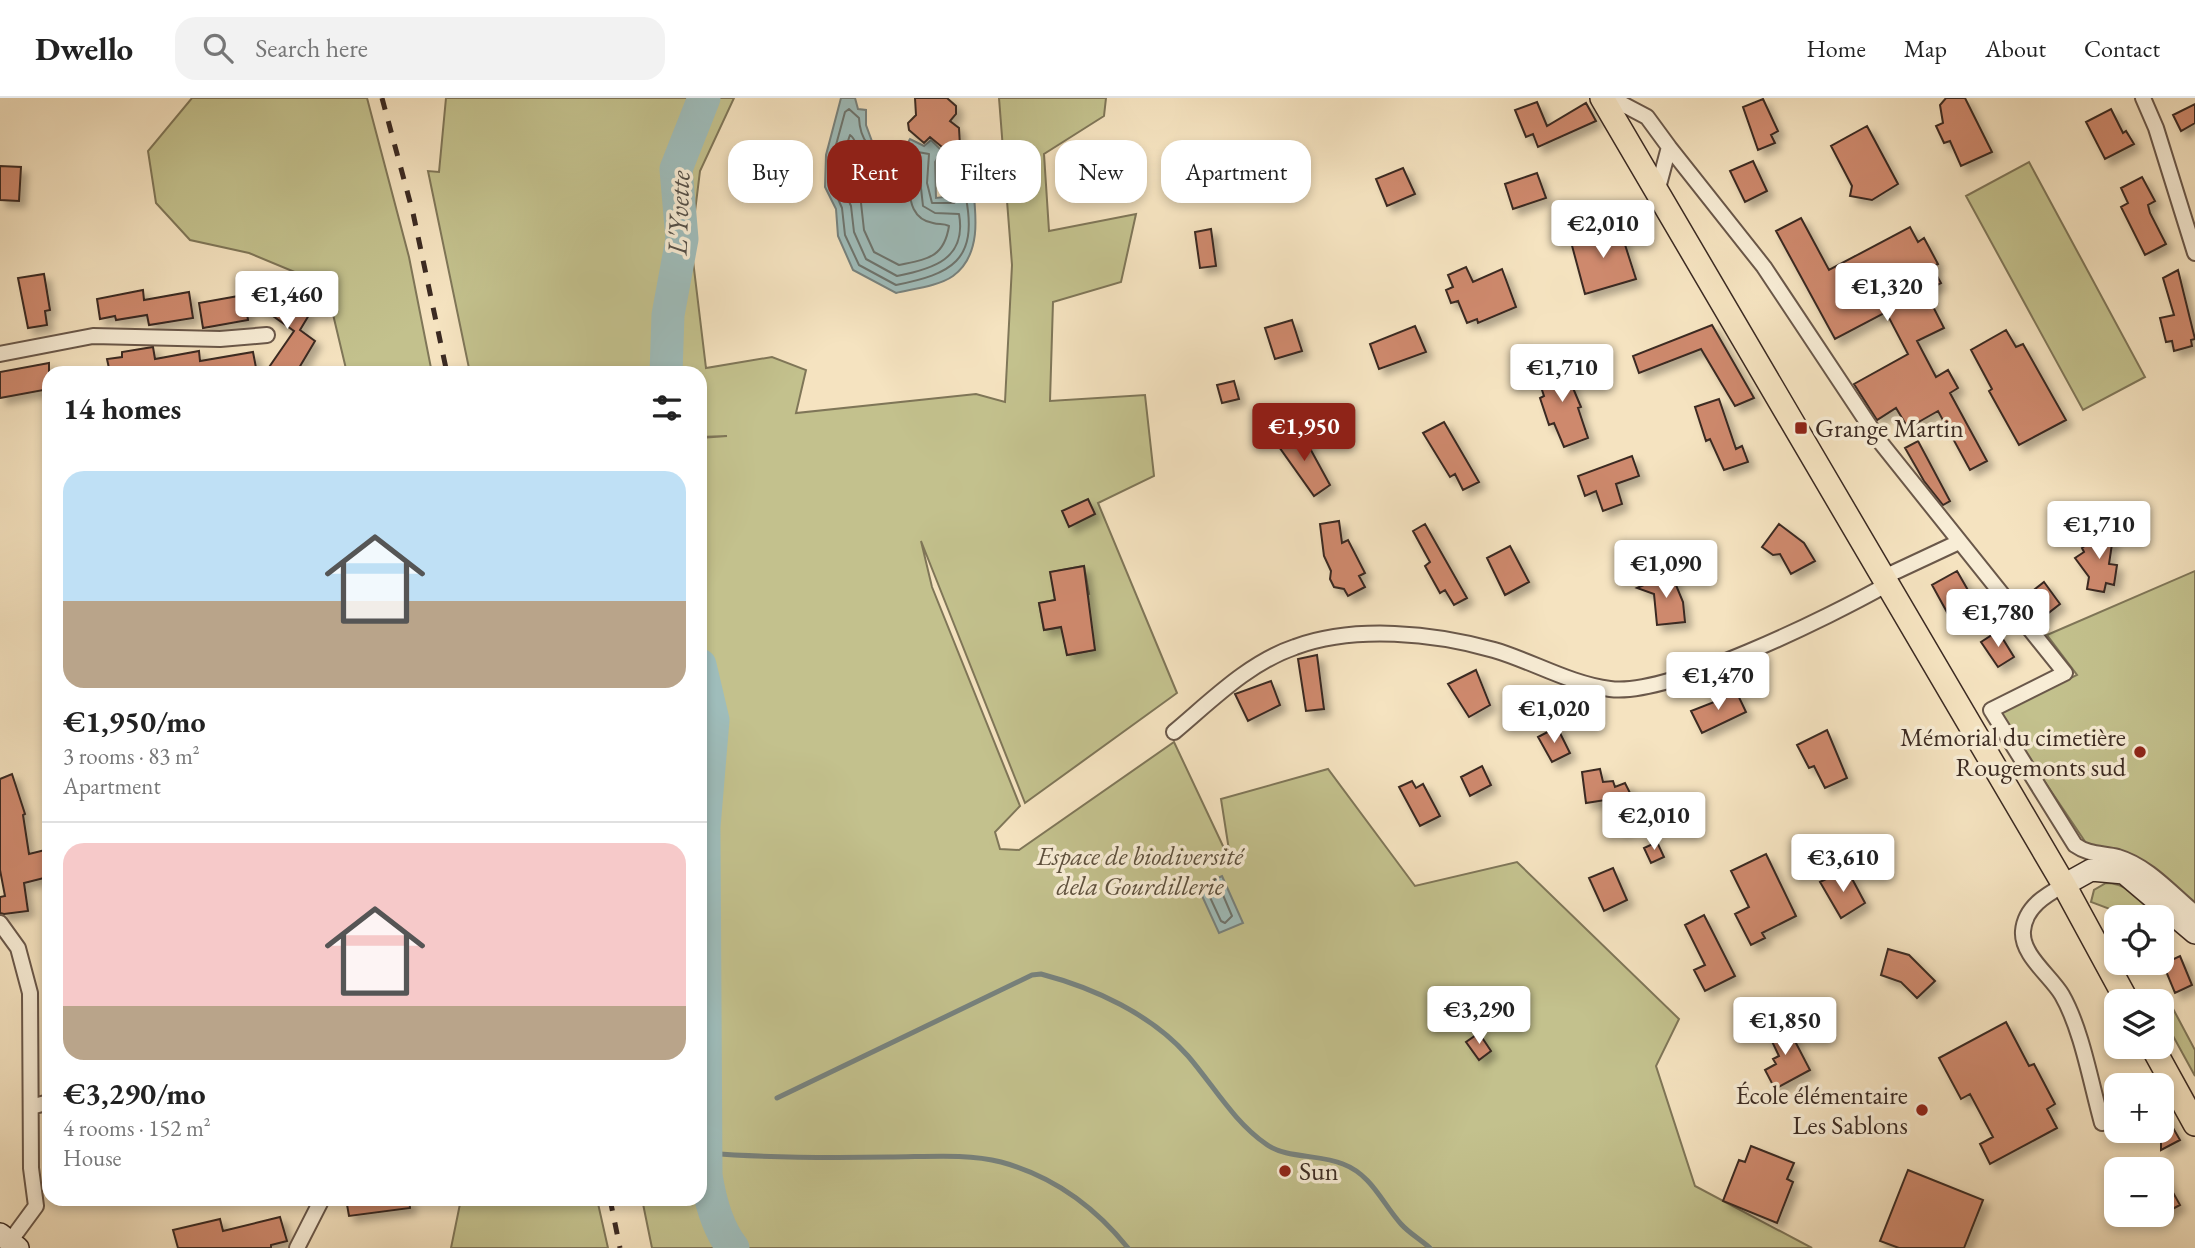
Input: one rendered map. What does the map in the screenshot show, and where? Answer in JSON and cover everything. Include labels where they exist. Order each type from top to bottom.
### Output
[{"type":"main road","points":[[1602,98],[2064,885],[2120,989]]},
{"type":"main road","points":[[2159,1059],[2195,1124]]},
{"type":"street","points":[[1611,98],[1647,117],[1765,267],[1881,443],[2065,673],[1991,710],[2075,845],[2094,854],[2118,857],[2148,872],[2195,913]]},
{"type":"street","points":[[2143,98],[2156,128],[2195,253]]},
{"type":"street","points":[[1657,192],[1670,148]]},
{"type":"street","points":[[0,354],[93,336],[220,338],[267,335]]},
{"type":"street","points":[[1174,732],[1256,666],[1294,647],[1328,638],[1366,635],[1460,642],[1496,650],[1609,689],[1637,689],[1666,683],[1714,665],[1959,542]]},
{"type":"street","points":[[2102,1124],[2062,996],[2025,943],[2023,931],[2028,915],[2041,898],[2091,870],[2124,873],[2195,933]]},
{"type":"street","points":[[0,923],[18,947],[30,993],[31,1168],[36,1206],[9,1241]]},
{"type":"street","points":[[32,1107],[42,1104]]},
{"type":"street","points":[[297,1248],[318,1206]]},
{"type":"green space","points":[[192,98],[367,98],[409,257],[431,366],[345,366],[326,285],[249,253],[190,240],[156,203],[148,151]]},
{"type":"green space","points":[[446,98],[734,98],[700,171],[691,244],[706,366],[469,366],[428,171],[439,172]]},
{"type":"green space","name":"Espace de biodiversité dela Gourdillerie","points":[[999,98],[1106,98],[1104,116],[1066,140],[1055,140],[1055,147],[1044,154],[1049,231],[1136,214],[1121,282],[1053,302],[1050,401],[1145,395],[1154,476],[1098,503],[1177,693],[1025,803],[921,541],[932,587],[1020,806],[995,832],[1000,849],[1019,850],[1174,742],[1231,863],[1221,799],[1328,769],[1415,886],[1517,862],[1679,1019],[1656,1066],[1695,1186],[1812,1248],[652,1248],[643,1206],[707,1206],[707,437],[727,436],[707,437],[707,368],[772,357],[806,370],[796,413],[976,394],[1005,402],[1012,265],[1007,203],[1041,203],[1041,140],[1002,140]],"holes":[[[1084,566],[1089,594],[1078,596],[1090,623],[1094,650],[1067,655],[1062,627],[1044,630],[1039,603],[1055,600],[1051,572]]]},
{"type":"green space","points":[[2029,162],[2145,377],[2083,410],[1966,196]]},
{"type":"green space","points":[[2195,571],[2195,906],[2086,843],[1999,714],[2077,675],[2047,635]]},
{"type":"green space","points":[[2106,883],[2122,886],[2147,905],[2104,907],[2091,902],[2094,890]]},
{"type":"green space","points":[[2174,1011],[2195,1050],[2195,1076],[2174,1038]]},
{"type":"green space","points":[[460,1206],[599,1206],[608,1248],[451,1248]]},
{"type":"water","points":[[841,98],[855,98],[858,109],[866,110],[866,125],[872,140],[830,140]]},
{"type":"water","points":[[931,140],[936,145],[936,203],[974,203],[974,241],[963,266],[953,276],[933,285],[896,293],[853,270],[838,236],[833,203],[922,203],[922,145]]},
{"type":"water","points":[[827,151],[827,191],[825,187]]},
{"type":"water","points":[[1222,876],[1243,923],[1219,933],[1198,887]]},
{"type":"building","points":[[915,98],[947,98],[956,106],[956,114],[950,121],[959,128],[960,140],[936,142],[930,137],[924,143],[909,130],[908,123],[916,115]]},
{"type":"building","points":[[1946,98],[1965,98],[1992,152],[1961,166],[1950,141],[1944,143],[1936,126],[1943,123],[1940,105]]},
{"type":"building","points":[[1763,99],[1778,131],[1771,135],[1775,143],[1758,150],[1743,107]]},
{"type":"building","points":[[1537,102],[1547,126],[1586,103],[1596,121],[1538,147],[1533,134],[1526,137],[1515,110]]},
{"type":"building","points":[[2195,104],[2195,123],[2181,131],[2173,115]]},
{"type":"building","points":[[2111,109],[2123,133],[2126,131],[2134,144],[2105,159],[2086,122]]},
{"type":"building","points":[[1867,126],[1898,184],[1872,200],[1850,196],[1852,186],[1831,146]]},
{"type":"building","points":[[1753,161],[1767,191],[1745,202],[1730,171]]},
{"type":"building","points":[[0,166],[21,167],[19,201],[0,200]]},
{"type":"building","points":[[1403,168],[1415,194],[1387,206],[1376,179]]},
{"type":"building","points":[[1537,173],[1546,198],[1513,209],[1505,184]]},
{"type":"building","points":[[2142,177],[2155,201],[2148,205],[2150,213],[2166,244],[2145,255],[2121,207],[2128,203],[2121,188]]},
{"type":"building","points":[[1801,218],[1829,270],[1910,227],[1918,242],[1924,238],[1938,264],[1932,267],[1941,283],[1925,291],[1944,328],[1917,341],[1936,377],[1948,370],[1958,388],[1950,393],[1987,461],[1970,470],[1938,411],[1908,428],[1896,408],[1877,420],[1854,384],[1908,354],[1886,312],[1835,339],[1776,231]]},
{"type":"building","points":[[1619,226],[1636,279],[1585,294],[1571,242]]},
{"type":"building","points":[[1211,229],[1216,266],[1200,268],[1195,232]]},
{"type":"building","points":[[1466,267],[1473,282],[1502,269],[1516,307],[1478,323],[1477,319],[1467,323],[1458,301],[1451,303],[1446,290],[1453,287],[1448,275]]},
{"type":"building","points":[[2178,270],[2195,339],[2191,340],[2192,346],[2174,351],[2172,341],[2166,342],[2160,318],[2174,315],[2163,278]]},
{"type":"building","points":[[44,274],[50,310],[45,311],[47,325],[28,328],[18,278]]},
{"type":"building","points":[[271,283],[309,315],[300,330],[315,341],[300,366],[270,366],[294,331],[256,304]]},
{"type":"building","points":[[143,290],[144,300],[189,292],[193,318],[149,325],[147,315],[116,320],[115,316],[100,319],[97,299]]},
{"type":"building","points":[[244,295],[248,320],[203,328],[199,303]]},
{"type":"building","points":[[1292,320],[1302,351],[1275,359],[1265,328]]},
{"type":"building","points":[[1712,325],[1754,398],[1735,406],[1701,349],[1639,373],[1633,356]]},
{"type":"building","points":[[1415,326],[1426,352],[1379,369],[1370,344]]},
{"type":"building","points":[[2006,330],[2016,347],[2023,344],[2066,420],[2019,445],[1989,391],[1992,389],[1971,350]]},
{"type":"building","points":[[153,347],[155,359],[199,351],[200,361],[253,352],[256,366],[108,366],[107,359],[122,357],[122,352]]},
{"type":"building","points":[[1562,362],[1581,407],[1578,408],[1588,438],[1564,447],[1554,423],[1549,425],[1540,398],[1544,396],[1536,372]]},
{"type":"building","points":[[49,363],[49,366],[42,366],[42,390],[0,398],[0,372]]},
{"type":"building","points":[[1234,381],[1239,399],[1222,403],[1217,385]]},
{"type":"building","points":[[1719,399],[1736,449],[1742,446],[1748,462],[1724,470],[1710,439],[1706,441],[1695,407]]},
{"type":"building","points":[[1444,422],[1479,482],[1463,490],[1455,474],[1450,477],[1423,433]]},
{"type":"building","points":[[1295,433],[1302,443],[1306,441],[1330,485],[1314,496],[1277,444]]},
{"type":"building","points":[[1918,441],[1950,501],[1943,505],[1924,481],[1905,448]]},
{"type":"building","points":[[1632,456],[1639,476],[1616,484],[1622,504],[1603,511],[1596,491],[1585,496],[1578,476]]},
{"type":"building","points":[[1088,499],[1095,514],[1069,527],[1062,511]]},
{"type":"building","points":[[2093,503],[2108,506],[2104,531],[2080,529],[2083,511],[2091,512]]},
{"type":"building","points":[[1339,521],[1342,543],[1348,540],[1365,573],[1359,576],[1365,587],[1348,596],[1344,589],[1334,587],[1330,579],[1331,571],[1324,556],[1320,524]]},
{"type":"building","points":[[1425,524],[1467,598],[1454,605],[1445,590],[1440,593],[1425,566],[1430,562],[1413,531]]},
{"type":"building","points":[[1779,524],[1804,543],[1815,561],[1791,574],[1780,554],[1773,555],[1762,547]]},
{"type":"building","points":[[2115,524],[2109,564],[2117,565],[2114,585],[2106,583],[2104,592],[2087,589],[2089,577],[2075,558],[2084,552],[2082,548]]},
{"type":"building","points":[[1510,546],[1529,582],[1505,595],[1487,558]]},
{"type":"building","points":[[1084,566],[1095,650],[1067,655],[1061,627],[1044,630],[1039,603],[1055,600],[1050,572]]},
{"type":"building","points":[[1957,571],[1973,599],[1948,614],[1932,585]]},
{"type":"building","points":[[1671,573],[1683,602],[1685,622],[1657,625],[1654,594],[1637,588]]},
{"type":"building","points":[[2044,582],[2060,604],[2042,618],[2025,597]]},
{"type":"building","points":[[1998,631],[2014,657],[1998,667],[1981,642]]},
{"type":"building","points":[[1317,655],[1324,709],[1306,711],[1298,659]]},
{"type":"building","points":[[1476,670],[1490,705],[1469,717],[1448,684]]},
{"type":"building","points":[[1271,681],[1280,705],[1248,721],[1235,694]]},
{"type":"building","points":[[1737,693],[1746,712],[1702,733],[1691,711]]},
{"type":"building","points":[[1557,727],[1570,753],[1552,762],[1538,737]]},
{"type":"building","points":[[1827,730],[1847,778],[1825,788],[1814,766],[1809,768],[1797,745]]},
{"type":"building","points":[[1482,766],[1491,785],[1470,796],[1461,777]]},
{"type":"building","points":[[1600,769],[1603,782],[1613,781],[1615,787],[1625,783],[1640,813],[1626,821],[1628,828],[1620,831],[1605,800],[1586,803],[1582,772]]},
{"type":"building","points":[[12,774],[25,814],[29,854],[42,851],[42,878],[24,883],[28,911],[4,914],[0,913],[0,897],[5,896],[0,870],[0,779]]},
{"type":"building","points":[[1412,781],[1416,788],[1423,784],[1440,816],[1420,826],[1399,787]]},
{"type":"building","points":[[1657,842],[1664,857],[1651,863],[1644,848]]},
{"type":"building","points":[[1766,854],[1796,916],[1762,933],[1765,938],[1751,945],[1735,914],[1749,907],[1731,871]]},
{"type":"building","points":[[1613,868],[1627,900],[1604,911],[1589,878]]},
{"type":"building","points":[[1840,872],[1843,879],[1850,875],[1865,903],[1841,918],[1820,882]]},
{"type":"building","points":[[1704,915],[1735,976],[1705,991],[1694,970],[1705,965],[1685,925]]},
{"type":"building","points":[[1888,949],[1909,955],[1935,981],[1917,998],[1901,982],[1881,975]]},
{"type":"building","points":[[2180,956],[2192,985],[2175,993],[2168,975],[2174,975],[2174,959]]},
{"type":"building","points":[[1785,1022],[1810,1070],[1775,1089],[1765,1070],[1776,1064],[1773,1059],[1779,1056],[1767,1031]]},
{"type":"building","points":[[2006,1022],[2029,1066],[2034,1064],[2055,1104],[2047,1109],[2057,1128],[1990,1164],[1980,1144],[1993,1137],[1970,1094],[1961,1099],[1939,1058]]},
{"type":"building","points":[[1479,1033],[1491,1051],[1479,1060],[1466,1042]]},
{"type":"building","points":[[2174,1130],[2180,1140],[2161,1150],[2161,1143],[2174,1143]]},
{"type":"building","points":[[1751,1146],[1794,1163],[1787,1179],[1793,1182],[1777,1223],[1723,1201],[1739,1160],[1745,1162]]},
{"type":"building","points":[[1908,1170],[1983,1200],[1964,1248],[1899,1248],[1880,1241]]},
{"type":"building","points":[[2174,1194],[2180,1205],[2174,1208]]},
{"type":"building","points":[[347,1206],[410,1206],[410,1208],[349,1216]]},
{"type":"building","points":[[280,1217],[287,1241],[271,1245],[271,1248],[178,1248],[173,1230],[220,1219],[223,1231]]},
{"type":"waterway","name":"L'Yvette","points":[[666,366],[668,315],[682,239],[676,169],[704,98]]},
{"type":"waterway","name":"L'Yvette","points":[[707,695],[713,720],[707,791]]},
{"type":"waterway","points":[[777,1098],[1032,975],[1041,974],[1101,995],[1157,1027],[1188,1056],[1254,1135],[1274,1149],[1334,1161],[1353,1169],[1369,1182],[1404,1227],[1430,1248]]},
{"type":"waterway","points":[[707,1153],[798,1157],[960,1156],[988,1159],[1020,1168],[1072,1195],[1102,1219],[1128,1248]]},
{"type":"waterway","name":"L'Yvette","points":[[707,1180],[715,1213],[733,1248]]},
{"type":"railway","points":[[382,98],[413,213],[446,366]]},
{"type":"railway","points":[[611,1206],[620,1248]]},
{"type":"place","name":"Grange Martin","points":[[1801,428]]},
{"type":"place","name":"Mémorial du cimetière Rougemonts sud","points":[[2140,752]]},
{"type":"place","name":"École élémentaire Les Sablons","points":[[1922,1110]]},
{"type":"place","name":"Sun","points":[[1285,1171]]}]
